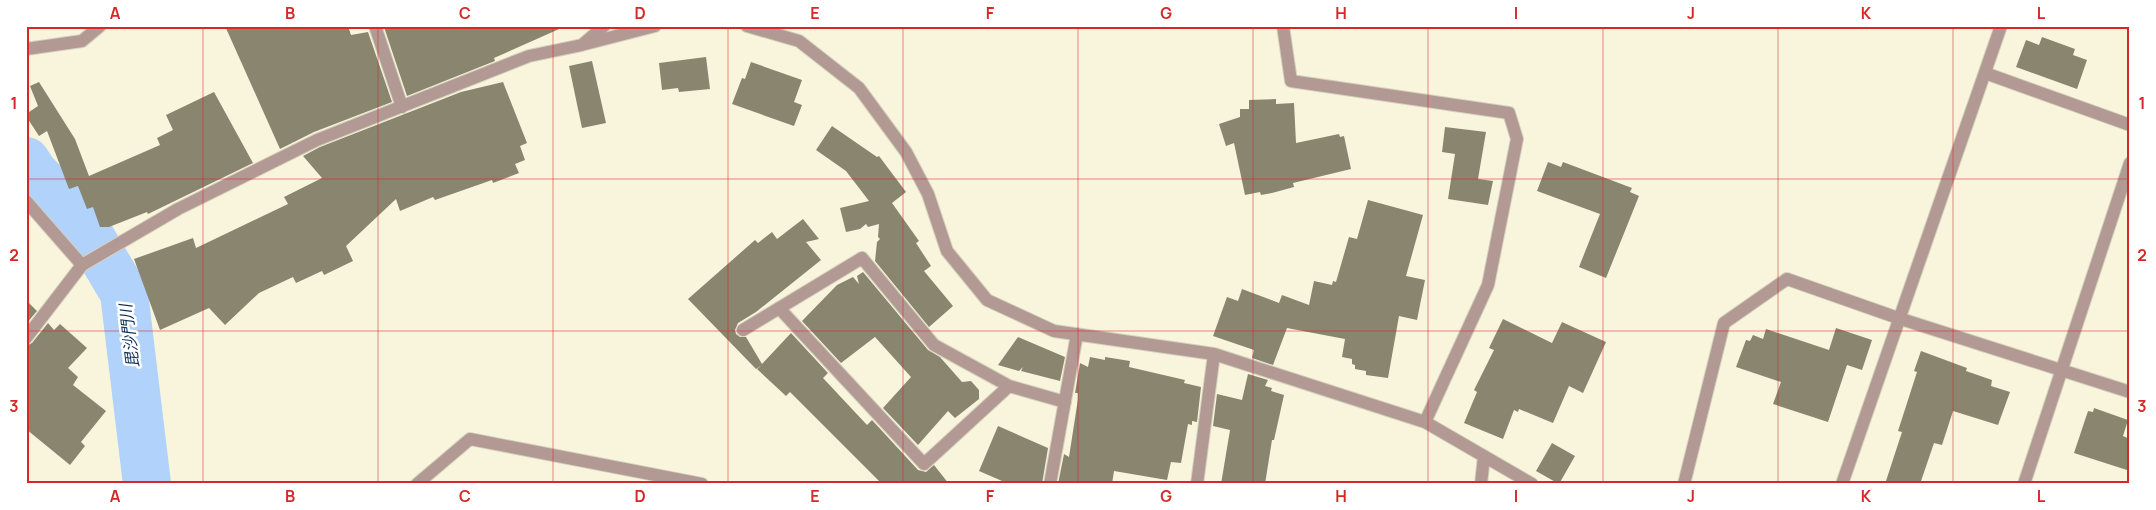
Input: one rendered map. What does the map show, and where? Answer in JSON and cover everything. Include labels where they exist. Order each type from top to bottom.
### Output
[{"type":"street","points":[[26,49],[82,41],[100,26]]},
{"type":"street","points":[[375,26],[402,107]]},
{"type":"street","points":[[582,45],[604,26]]},
{"type":"street","points":[[26,338],[82,265],[178,209],[318,140],[529,56],[582,45],[655,26]]},
{"type":"street","points":[[748,26],[799,41],[859,88],[906,152],[928,194],[947,252],[987,300],[1054,331],[1214,354],[1425,422],[1532,484]]},
{"type":"street","points":[[1283,26],[1291,81],[1509,114],[1518,139],[1488,285],[1425,422]]},
{"type":"street","points":[[1842,484],[1898,318],[2001,26]]},
{"type":"street","points":[[1985,73],[2130,125]]},
{"type":"street","points":[[2024,484],[2130,162]]},
{"type":"street","points":[[26,201],[82,265]]},
{"type":"street","points":[[744,330],[862,258],[934,344],[1009,386],[1065,402]]},
{"type":"street","points":[[1684,484],[1724,323],[1787,279],[1898,318],[2130,392]]},
{"type":"street","points":[[779,308],[924,464],[1009,386]]},
{"type":"street","points":[[1050,484],[1077,334]]},
{"type":"street","points":[[1196,484],[1214,354]]},
{"type":"street","points":[[417,484],[470,439],[702,484]]},
{"type":"street","points":[[1481,484],[1484,456]]},
{"type":"building","points":[[225,26],[348,26],[351,35],[368,32],[392,102],[314,132],[280,149]]},
{"type":"building","points":[[566,26],[494,58],[495,61],[407,96],[384,27]]},
{"type":"building","points":[[2042,37],[2075,49],[2073,55],[2087,60],[2077,89],[2016,67],[2026,40],[2039,45]]},
{"type":"building","points":[[706,57],[710,89],[679,92],[678,88],[662,90],[659,63]]},
{"type":"building","points":[[592,61],[606,123],[582,128],[569,66]]},
{"type":"building","points":[[751,62],[802,80],[794,102],[802,105],[794,126],[732,104],[742,78],[745,79]]},
{"type":"building","points":[[39,82],[75,139],[89,176],[160,145],[157,138],[173,130],[166,115],[214,92],[253,163],[148,214],[147,212],[109,227],[100,227],[93,207],[87,209],[78,186],[69,189],[47,131],[39,136],[26,116],[26,114],[38,106],[30,86]]},
{"type":"building","points":[[503,82],[527,143],[520,146],[525,160],[515,164],[519,173],[493,183],[492,180],[435,200],[433,197],[400,211],[396,199],[346,246],[353,261],[324,275],[322,271],[296,283],[293,277],[259,293],[225,325],[209,308],[160,330],[134,259],[193,238],[196,248],[288,204],[284,197],[322,178],[303,156],[320,147],[461,92]]},
{"type":"building","points":[[1276,99],[1276,104],[1294,103],[1296,143],[1339,134],[1340,137],[1344,136],[1351,169],[1293,183],[1294,187],[1272,193],[1261,195],[1260,192],[1245,195],[1234,143],[1226,146],[1219,124],[1240,117],[1240,109],[1249,109],[1249,100]]},
{"type":"building","points":[[832,126],[877,157],[879,156],[906,192],[892,203],[919,241],[916,243],[931,266],[924,271],[953,306],[929,327],[875,261],[877,242],[880,239],[878,237],[879,224],[868,227],[866,224],[860,229],[846,232],[840,208],[869,201],[846,171],[816,150]]},
{"type":"building","points":[[1445,127],[1486,132],[1478,179],[1493,181],[1488,205],[1448,199],[1455,154],[1442,152]]},
{"type":"building","points":[[1548,162],[1561,167],[1563,162],[1632,188],[1630,192],[1639,196],[1606,278],[1579,267],[1600,214],[1537,191]]},
{"type":"building","points":[[1368,200],[1423,215],[1406,276],[1425,280],[1417,320],[1399,316],[1388,378],[1366,375],[1366,371],[1355,369],[1352,359],[1342,357],[1345,339],[1287,328],[1273,365],[1252,358],[1254,350],[1213,336],[1227,297],[1238,301],[1242,289],[1279,303],[1282,295],[1309,305],[1314,281],[1332,285],[1333,281],[1336,282],[1349,237],[1357,239]]},
{"type":"building","points":[[803,219],[819,239],[806,242],[821,260],[756,312],[738,323],[735,330],[736,334],[740,337],[746,337],[762,364],[791,333],[828,373],[823,378],[867,425],[872,420],[918,470],[926,472],[934,465],[949,484],[882,484],[790,392],[786,396],[757,369],[762,365],[756,369],[688,299],[755,240],[758,243],[772,232],[777,239]]},
{"type":"building","points":[[863,272],[928,350],[940,357],[962,382],[971,381],[979,390],[979,399],[955,418],[948,411],[918,445],[883,408],[911,377],[875,337],[841,363],[802,321],[837,285],[853,277],[859,284],[857,276]]},
{"type":"building","points":[[26,300],[37,311],[26,324]]},
{"type":"building","points":[[1503,319],[1552,343],[1562,322],[1606,342],[1583,393],[1569,386],[1553,423],[1519,409],[1518,412],[1514,410],[1503,439],[1464,423],[1477,392],[1474,390],[1494,350],[1489,348]]},
{"type":"building","points":[[48,323],[54,330],[60,324],[87,348],[68,368],[78,377],[73,385],[106,411],[81,442],[85,446],[70,465],[26,429],[26,346],[32,343]]},
{"type":"building","points":[[1836,328],[1872,340],[1862,370],[1847,365],[1828,422],[1773,404],[1781,382],[1736,367],[1746,340],[1750,341],[1753,335],[1763,339],[1766,329],[1829,350]]},
{"type":"building","points":[[1018,337],[1065,357],[1060,381],[1021,371],[1023,367],[1019,371],[998,365]]},
{"type":"building","points":[[1921,351],[1967,368],[1966,371],[1992,380],[1991,386],[2010,392],[1998,425],[1953,411],[1942,445],[1934,443],[1920,484],[1885,484],[1902,432],[1898,431],[1917,372],[1914,371]]},
{"type":"building","points":[[1090,357],[1130,361],[1129,367],[1185,380],[1184,383],[1201,387],[1197,422],[1192,421],[1192,425],[1188,424],[1181,463],[1171,462],[1167,480],[1114,471],[1112,484],[1058,484],[1064,454],[1069,457],[1078,399],[1078,393],[1075,393],[1080,363],[1088,367]]},
{"type":"building","points":[[1248,374],[1268,380],[1265,386],[1272,388],[1271,391],[1284,395],[1274,440],[1272,440],[1265,484],[1221,484],[1230,430],[1213,426],[1217,394],[1242,400]]},
{"type":"building","points":[[2094,408],[2128,420],[2123,436],[2130,439],[2130,471],[2074,453],[2088,411],[2093,412]]},
{"type":"building","points":[[998,426],[1048,448],[1042,484],[1009,484],[979,471]]},
{"type":"building","points":[[1552,443],[1575,456],[1559,484],[1536,471]]},
{"type":"waterway","name":"毘沙門川","points":[[26,161],[33,172],[83,224],[124,293],[147,484]]}]
